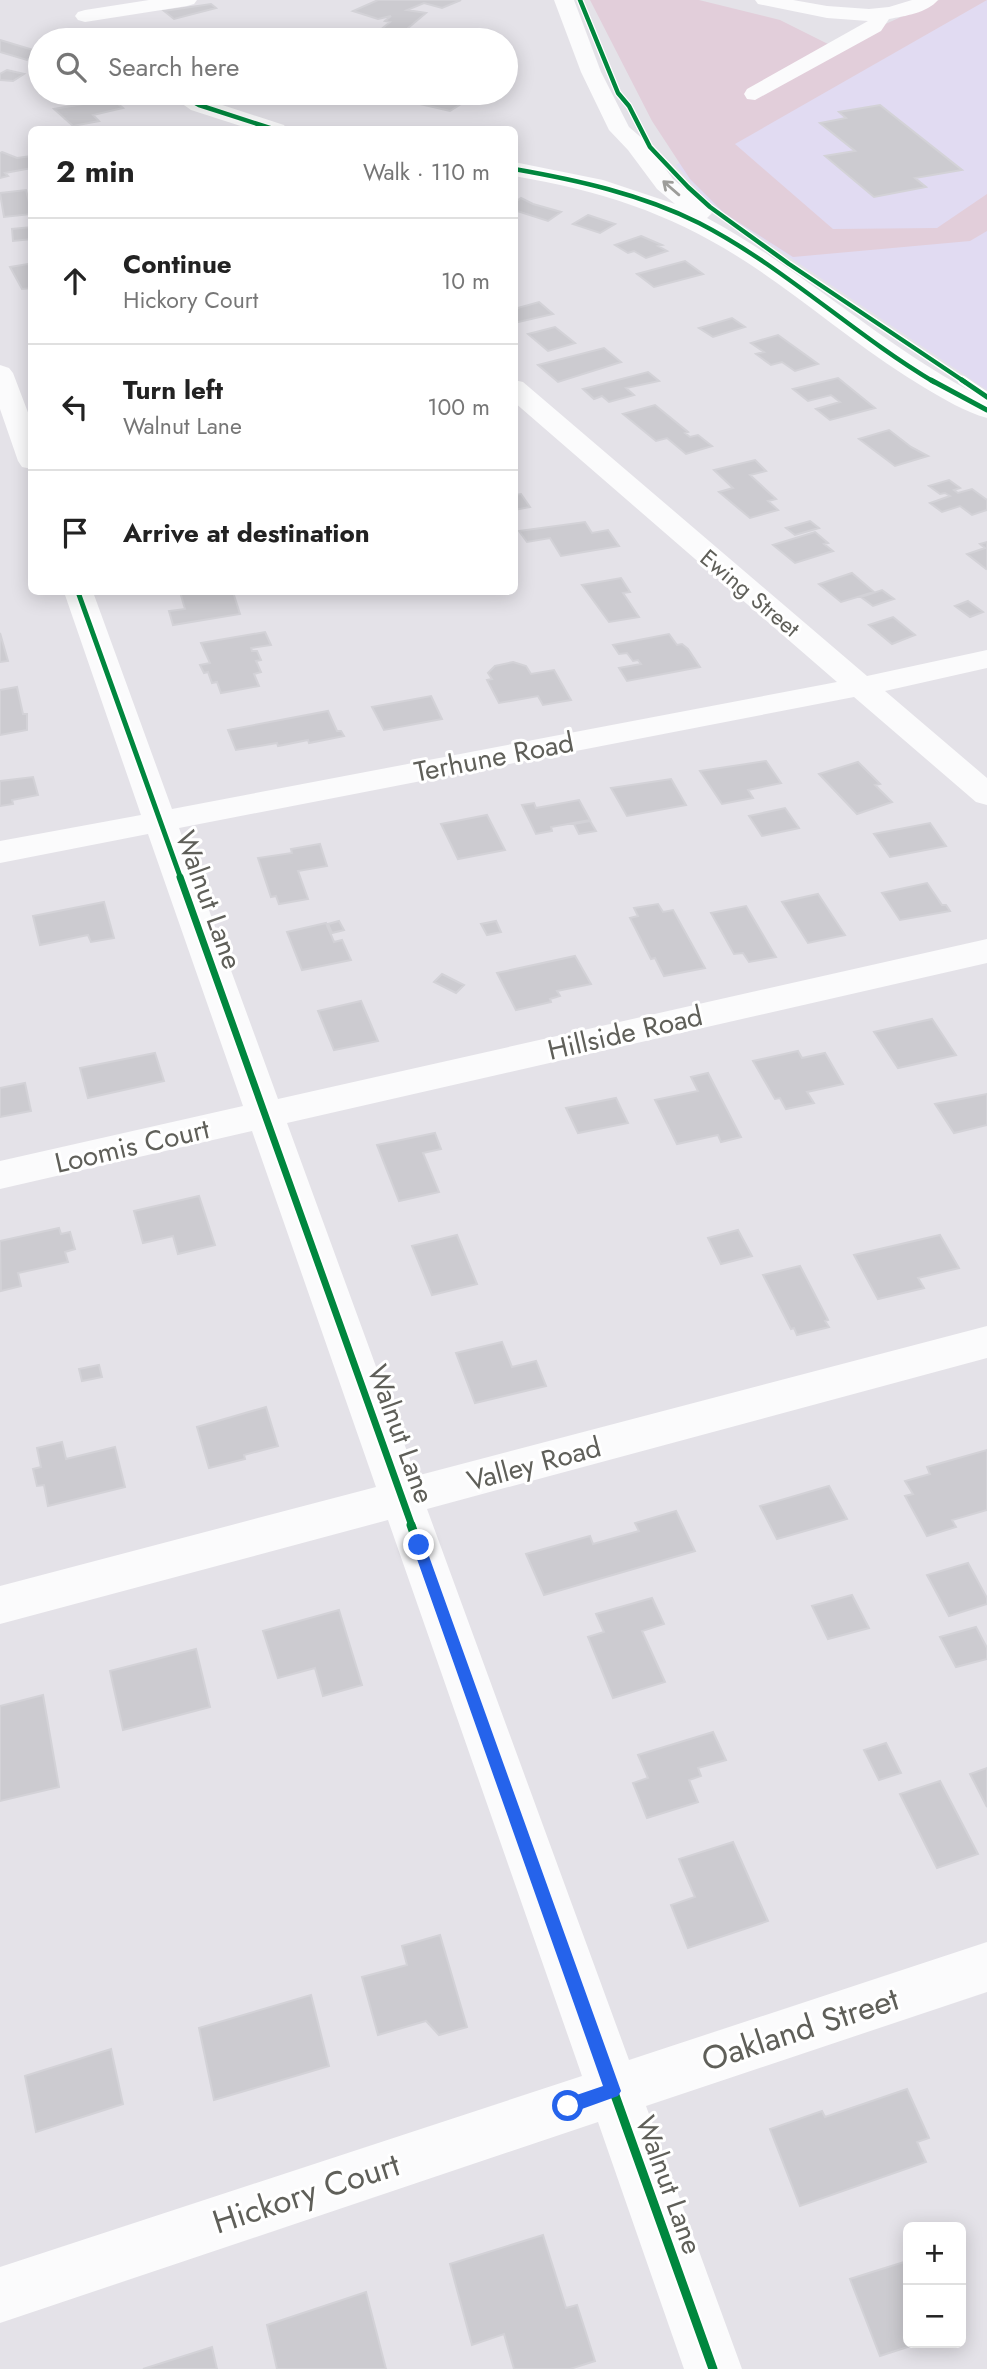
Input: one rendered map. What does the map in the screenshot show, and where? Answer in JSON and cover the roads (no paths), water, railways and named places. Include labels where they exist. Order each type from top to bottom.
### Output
[{"type":"street","points":[[69,0],[98,28]]},
{"type":"street","points":[[85,16],[187,0]]},
{"type":"street","points":[[564,0],[591,72],[611,149]]},
{"type":"street","points":[[765,0],[837,13],[881,16],[915,8],[928,0]]},
{"type":"street","points":[[755,94],[874,27],[881,16]]},
{"type":"street","points":[[201,105],[236,124]]},
{"type":"street","points":[[579,181],[611,149],[636,145],[665,184],[720,234],[951,394],[987,410]]},
{"type":"street","points":[[518,170],[579,181],[659,207],[720,234]]},
{"type":"street","points":[[0,373],[28,450]]},
{"type":"street","name":"Ewing Street","points":[[518,391],[987,795]]},
{"type":"street","points":[[951,394],[972,420],[987,430]]},
{"type":"street","name":"Walnut Lane","points":[[79,595],[713,2369]]},
{"type":"street","name":"Terhune Road","points":[[0,852],[860,686],[987,659]]},
{"type":"street","name":"Hillside Road","points":[[264,1116],[987,951]]},
{"type":"street","name":"Loomis Court","points":[[0,1175],[264,1116]]},
{"type":"street","name":"Valley Road","points":[[0,1605],[403,1500],[987,1342]]},
{"type":"street","name":"Oakland Street","points":[[613,2091],[987,1968]]},
{"type":"street","name":"Hickory Court","points":[[0,2295],[613,2091]]}]
